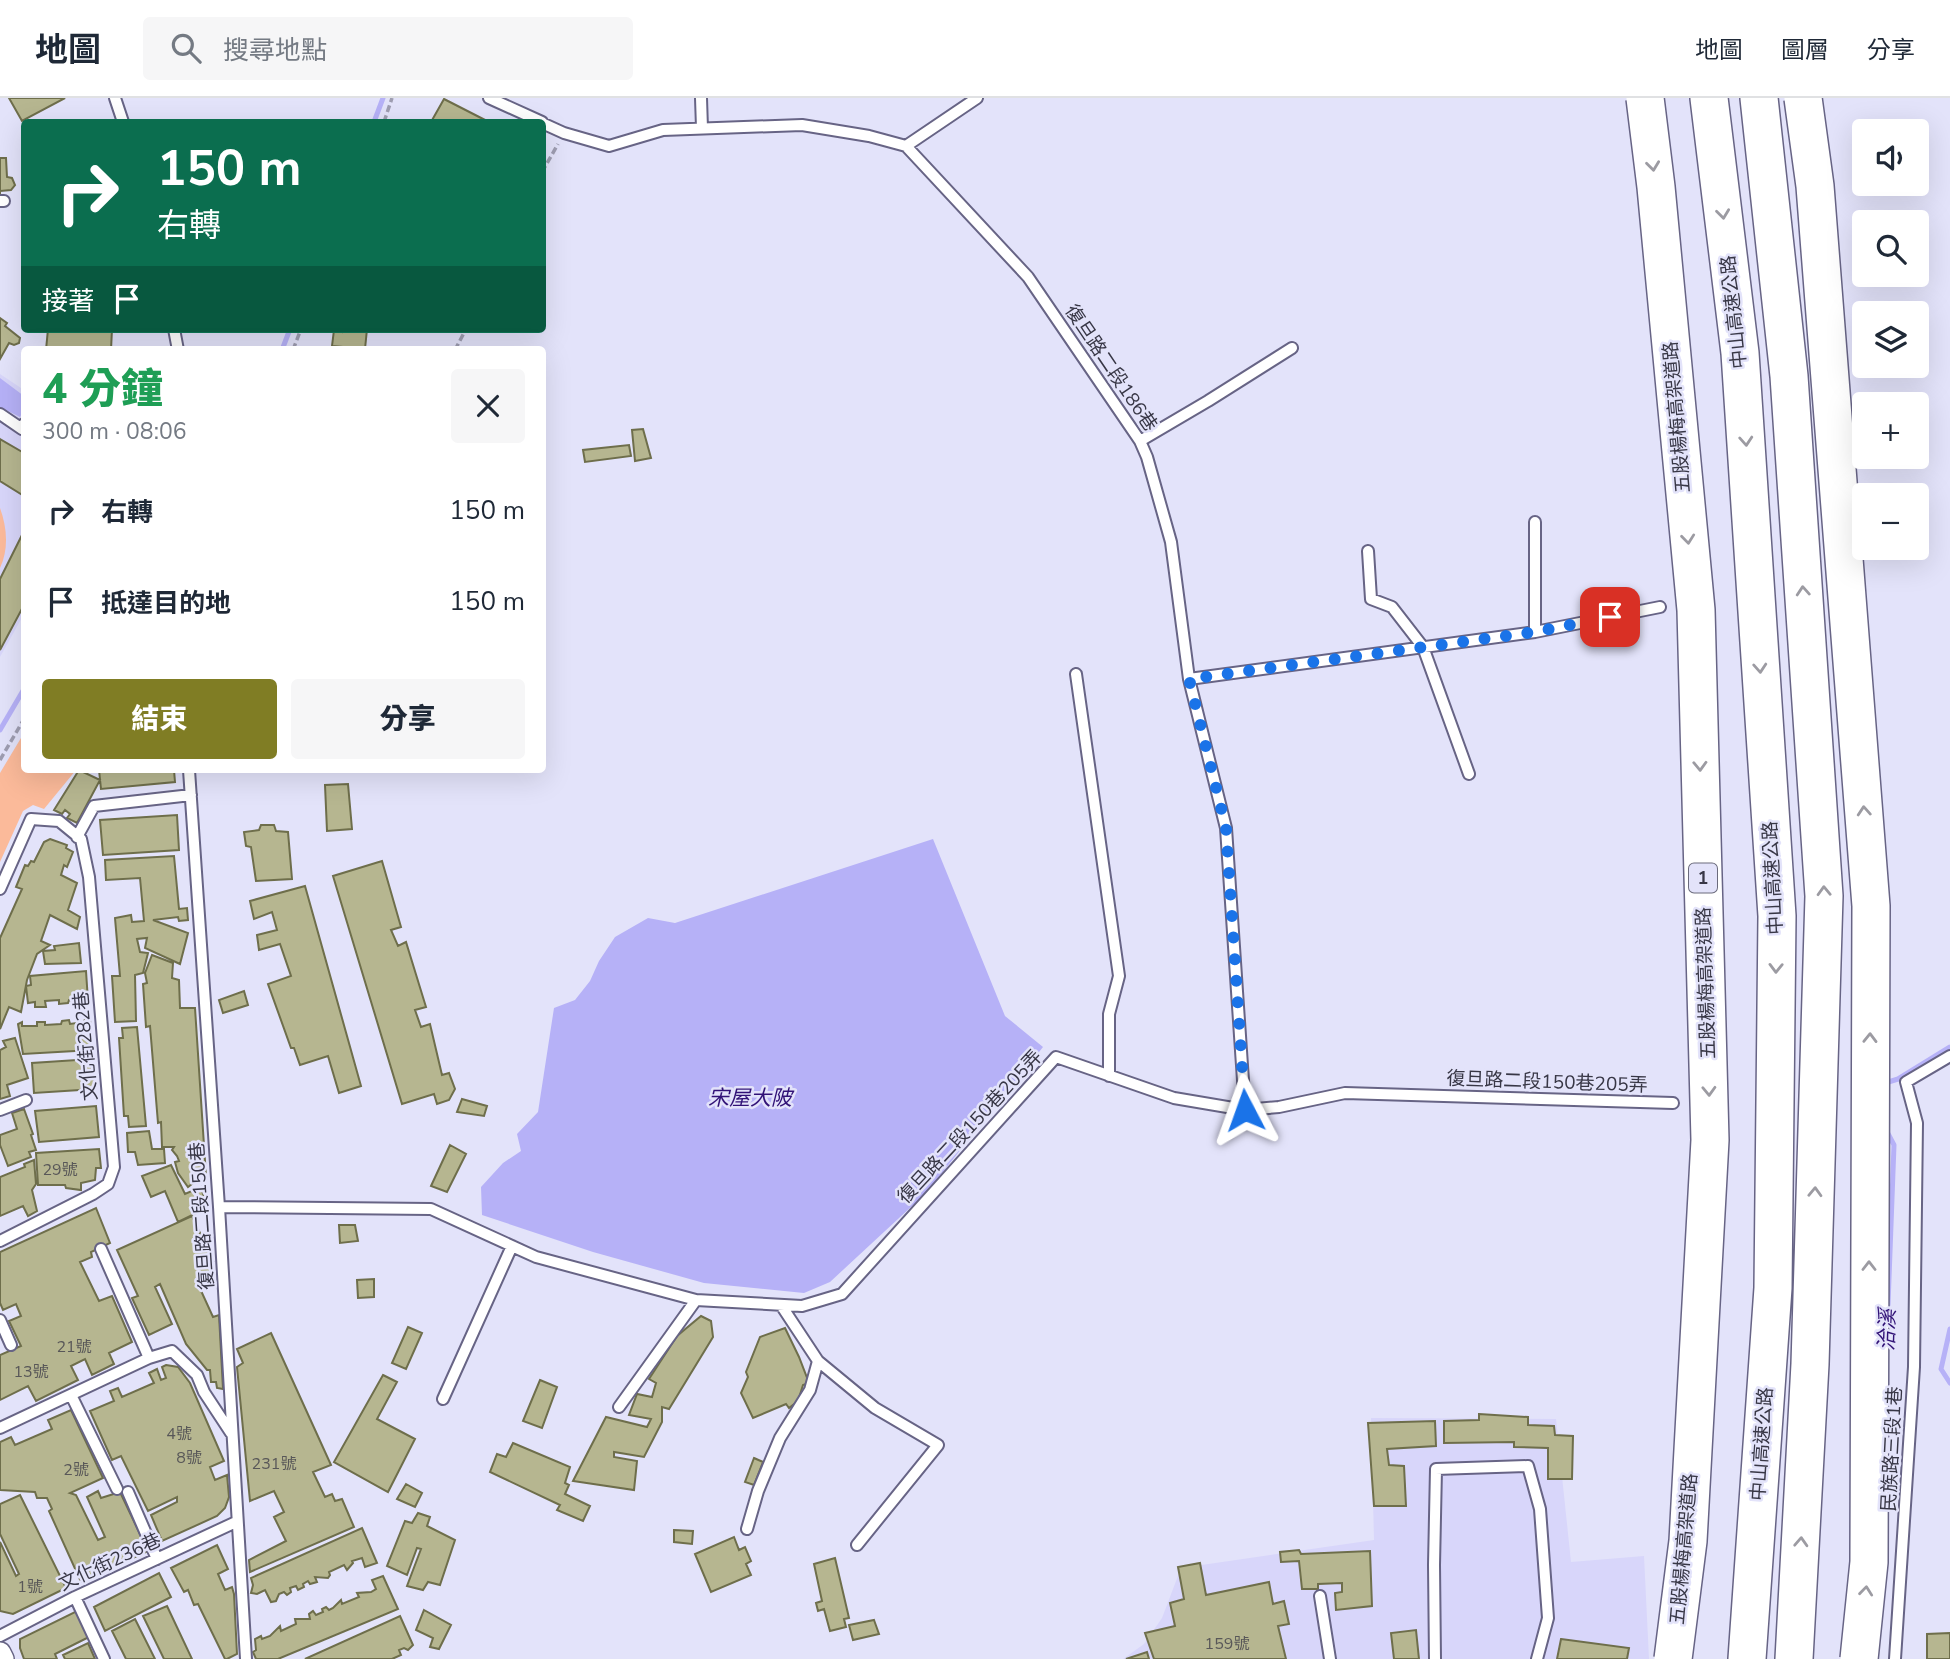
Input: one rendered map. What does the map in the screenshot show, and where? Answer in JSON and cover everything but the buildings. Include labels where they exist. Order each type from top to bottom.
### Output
[{"type":"highway","name":"五股楊梅高架道路","points":[[1645,98],[1656,187],[1696,610],[1710,1140],[1688,1541],[1673,1659]]},
{"type":"highway","name":"中山高速公路","points":[[1709,98],[1740,353],[1777,916],[1773,1288],[1747,1659]]},
{"type":"highway","points":[[1759,98],[1789,376],[1824,895],[1810,1364],[1794,1659]]},
{"type":"highway","points":[[1803,98],[1815,186],[1871,906],[1869,1562],[1858,1659]]},
{"type":"street","points":[[0,1653],[3,1659]]},
{"type":"lane","points":[[115,98],[122,119]]},
{"type":"lane","points":[[489,98],[534,119]]},
{"type":"lane","points":[[701,98],[702,128]]},
{"type":"lane","points":[[546,125],[609,146],[663,130],[802,125],[869,136],[905,146],[976,98]]},
{"type":"lane","name":"復旦路二段186巷","points":[[905,146],[1028,277],[1139,441],[1147,457],[1171,542],[1189,679],[1226,828],[1245,1110]]},
{"type":"lane","points":[[1139,441],[1292,348]]},
{"type":"lane","points":[[0,414],[21,428]]},
{"type":"lane","points":[[1535,523],[1535,632]]},
{"type":"lane","points":[[1368,551],[1371,599],[1392,607],[1423,647],[1469,774]]},
{"type":"lane","points":[[1189,679],[1535,632],[1660,607]]},
{"type":"lane","points":[[1076,674],[1119,976],[1109,1014],[1110,1076]]},
{"type":"lane","name":"復旦路二段150巷","points":[[189,773],[246,1659]]},
{"type":"lane","points":[[0,888],[31,819],[59,821],[77,836],[94,806],[191,795]]},
{"type":"lane","name":"文化街282巷","points":[[0,1241],[93,1194],[108,1184],[114,1167],[89,877],[81,839],[77,836]]},
{"type":"lane","name":"民族路三段1巷","points":[[1895,1659],[1914,1367],[1917,1123],[1906,1082],[1950,1056]]},
{"type":"lane","name":"復旦路二段150巷205弄","points":[[219,1208],[432,1209],[536,1257],[696,1300],[802,1306],[842,1294],[1056,1057],[1174,1098],[1245,1110],[1279,1107],[1345,1093],[1673,1103]]},
{"type":"lane","points":[[0,1110],[26,1100]]},
{"type":"lane","points":[[443,1399],[512,1246]]},
{"type":"lane","points":[[101,1249],[149,1358]]},
{"type":"lane","points":[[619,1407],[696,1300]]},
{"type":"lane","points":[[781,1305],[818,1361],[875,1408],[938,1445],[857,1545]]},
{"type":"lane","points":[[0,1320],[11,1345]]},
{"type":"lane","points":[[0,1428],[149,1358],[172,1351],[197,1375],[204,1392],[232,1436]]},
{"type":"lane","points":[[747,1529],[758,1491],[780,1438],[810,1390],[818,1361]]},
{"type":"lane","points":[[71,1395],[158,1559]]},
{"type":"lane","points":[[1435,1659],[1436,1468],[1528,1466],[1541,1508],[1548,1618],[1537,1659]]},
{"type":"lane","name":"文化街236巷","points":[[0,1636],[75,1597],[236,1522]]},
{"type":"lane","points":[[1320,1595],[1330,1659]]},
{"type":"lane","points":[[75,1597],[104,1659]]},
{"type":"path","points":[[385,119],[392,98]]},
{"type":"path","points":[[546,165],[564,133]]},
{"type":"path","points":[[0,760],[21,724]]},
{"type":"shaded area","points":[[0,374],[21,388],[21,619],[0,657]]},
{"type":"shaded area","points":[[0,508],[6,538],[0,568]]},
{"type":"shaded area","points":[[21,738],[21,773],[74,773],[44,809],[33,805],[23,811],[0,862],[0,773]]},
{"type":"shaded area","points":[[1371,1418],[1556,1419],[1571,1562],[1644,1556],[1649,1659],[1123,1659],[1144,1644],[1162,1618],[1181,1568],[1374,1540]]},
{"type":"water","points":[[0,378],[21,394],[21,415],[0,407]]},
{"type":"water","name":"宋屋大陂","points":[[933,839],[1005,1016],[1043,1047],[925,1194],[830,1282],[804,1293],[704,1283],[593,1252],[482,1215],[481,1187],[503,1163],[521,1151],[517,1134],[538,1112],[554,1008],[575,1000],[590,981],[615,937],[648,918],[675,923]]},
{"type":"waterway","points":[[375,119],[383,98]]},
{"type":"waterway","points":[[284,346],[288,333]]},
{"type":"waterway","points":[[0,730],[21,694]]},
{"type":"waterway","name":"洽溪","points":[[1882,1084],[1898,1079],[1950,1047]]},
{"type":"waterway","name":"洽溪","points":[[1885,1128],[1894,1145],[1888,1305]]},
{"type":"waterway","name":"洽溪","points":[[1950,1329],[1941,1369],[1950,1383]]},
{"type":"route","points":[[1245,1110],[1226,828],[1189,679],[1535,632],[1610,617]]}]
